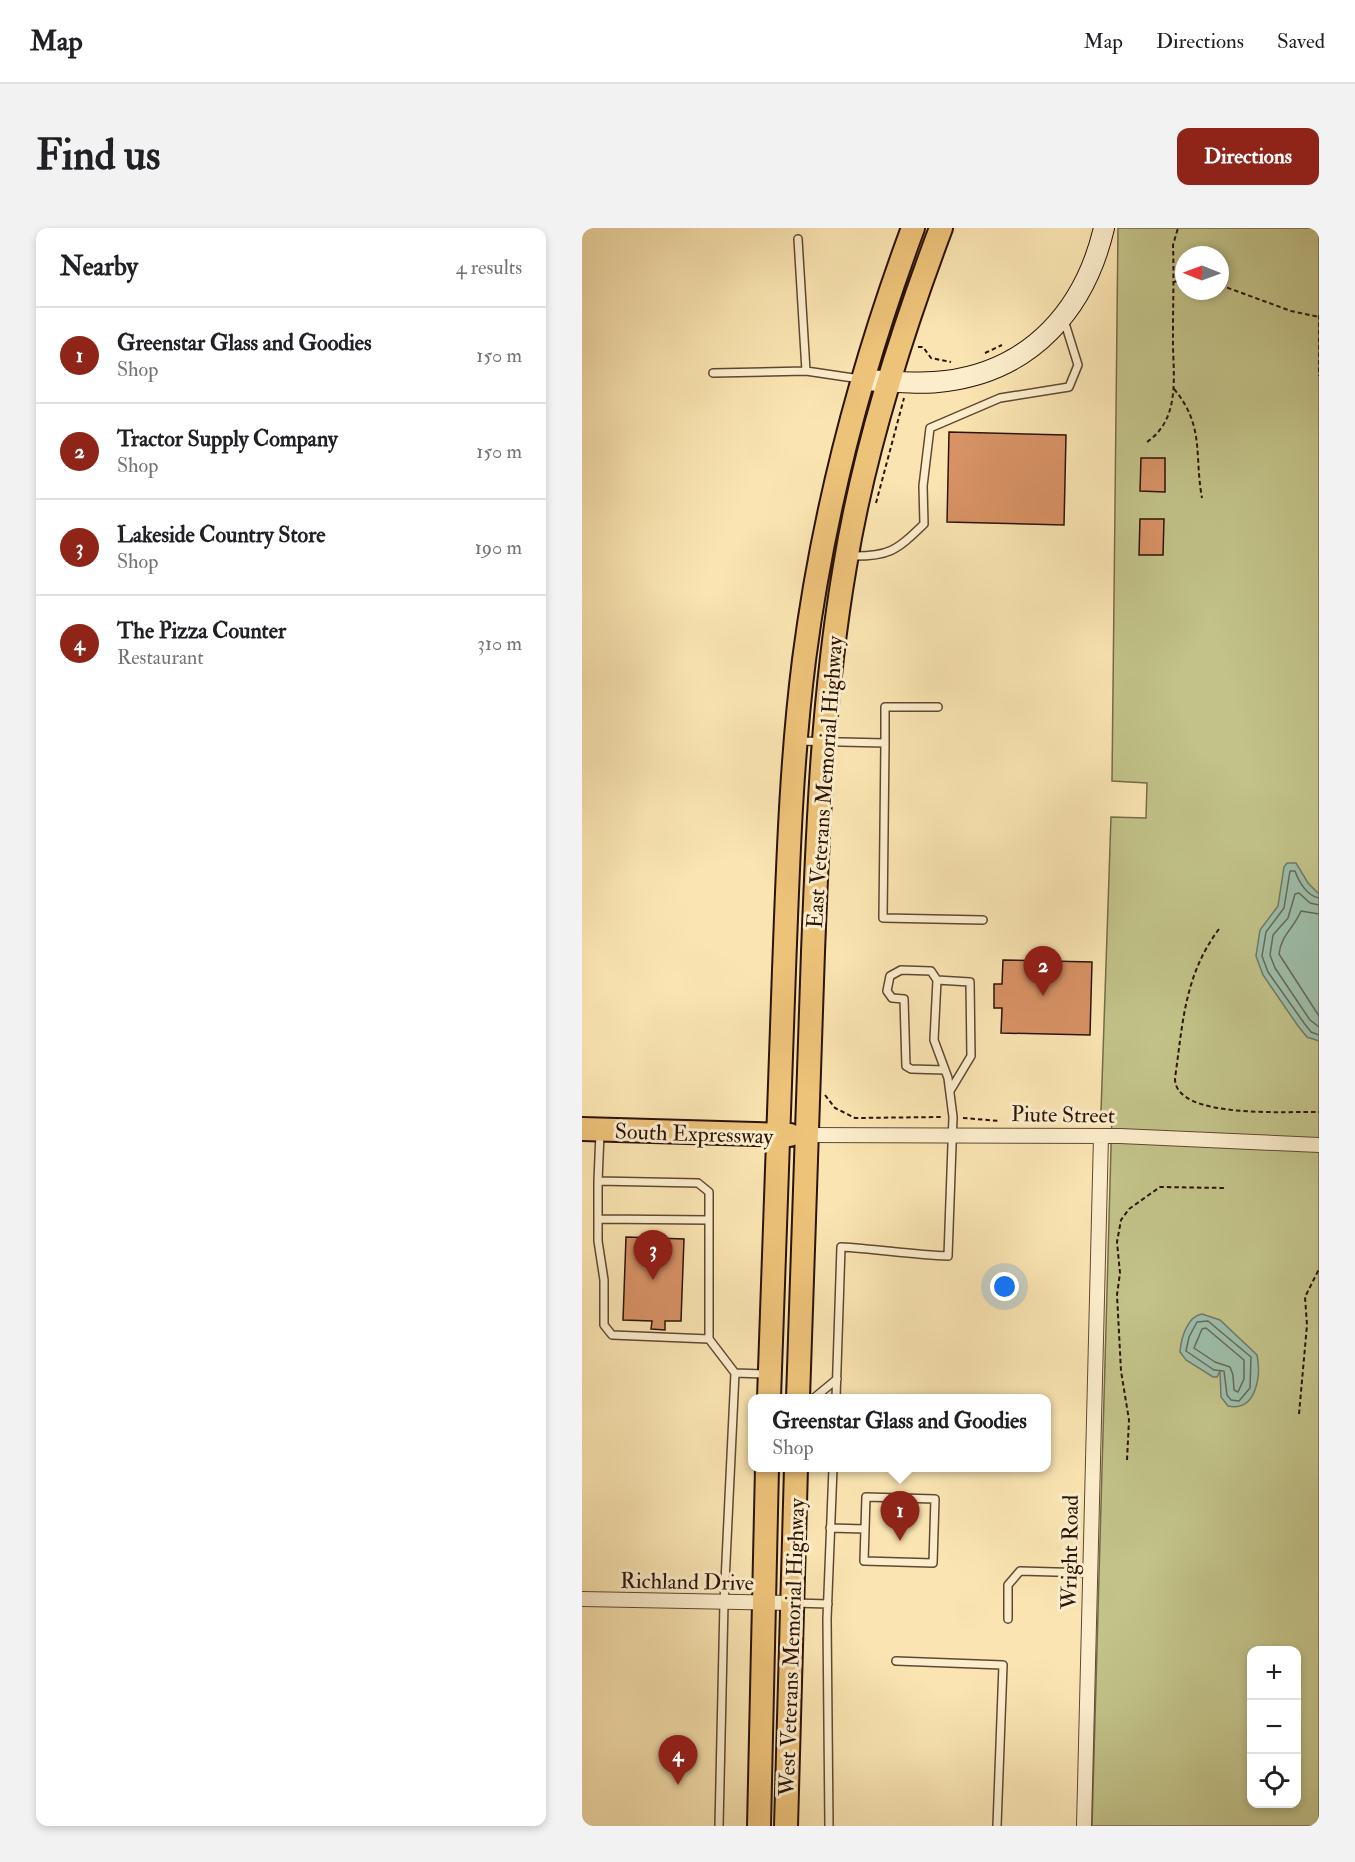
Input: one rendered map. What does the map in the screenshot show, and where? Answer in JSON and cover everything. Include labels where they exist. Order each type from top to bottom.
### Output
[{"type":"main road","name":"East Veterans Memorial Highway","points":[[778,1135],[795,740],[804,659],[824,536],[844,444],[873,341],[913,228]]},
{"type":"main road","name":"East Veterans Memorial Highway","points":[[806,1135],[823,742],[827,690],[846,556],[870,448],[899,382],[909,318],[941,228]]},
{"type":"main road","name":"South Expressway","points":[[591,1130],[806,1135]]},
{"type":"main road","points":[[769,1394],[778,1135]]},
{"type":"main road","points":[[798,1394],[806,1135]]},
{"type":"main road","name":"West Veterans Memorial Highway","points":[[759,1826],[767,1472]]},
{"type":"main road","name":"West Veterans Memorial Highway","points":[[786,1826],[796,1472]]},
{"type":"street","points":[[863,380],[947,381],[983,372],[1022,354],[1042,339],[1073,305],[1095,263],[1104,228]]},
{"type":"street","name":"Piute Street","points":[[806,1135],[1101,1136],[1319,1145]]},
{"type":"street","name":"Wright Road","points":[[1084,1826],[1101,1136]]},
{"type":"street","name":"Richland Drive","points":[[582,1599],[792,1603]]},
{"type":"lane","points":[[798,238],[806,371]]},
{"type":"lane","points":[[846,556],[886,555],[904,543],[924,524],[923,486],[930,428],[1000,398],[1069,387],[1078,365],[1063,318]]},
{"type":"lane","points":[[713,373],[806,371],[863,380]]},
{"type":"lane","points":[[938,707],[885,707],[883,918],[983,920]]},
{"type":"lane","points":[[795,740],[885,743]]},
{"type":"lane","points":[[836,1394],[841,1247],[890,1250],[899,1254],[948,1256],[953,1117],[945,1070],[934,1040],[937,980],[931,971],[901,970],[890,976],[887,991],[892,998],[904,999],[906,1066],[945,1070]]},
{"type":"lane","points":[[937,980],[970,982],[971,1056],[950,1091]]},
{"type":"lane","points":[[591,1130],[598,1181],[598,1241],[604,1280],[604,1325],[612,1335],[709,1339]]},
{"type":"lane","points":[[598,1181],[698,1183],[709,1192],[709,1339],[735,1373],[724,1603],[719,1826]]},
{"type":"lane","points":[[598,1219],[709,1220]]},
{"type":"lane","points":[[735,1373],[770,1374]]},
{"type":"lane","points":[[819,1394],[837,1379]]},
{"type":"lane","points":[[829,1826],[828,1604],[833,1472]]},
{"type":"lane","points":[[866,1497],[935,1499],[933,1563],[864,1562],[865,1529],[866,1497]]},
{"type":"lane","points":[[830,1528],[865,1529]]},
{"type":"lane","points":[[1008,1619],[1008,1585],[1020,1571],[1090,1573]]},
{"type":"lane","points":[[792,1603],[828,1604]]},
{"type":"lane","points":[[896,1661],[1003,1665],[997,1826]]},
{"type":"path","points":[[1147,442],[1156,436],[1165,423],[1174,389],[1173,245],[1178,228]]},
{"type":"path","points":[[1229,288],[1291,311],[1319,316],[1319,376]]},
{"type":"path","points":[[977,356],[1006,343]]},
{"type":"path","points":[[917,348],[923,347],[930,358],[946,363],[956,362]]},
{"type":"path","points":[[873,512],[899,382]]},
{"type":"path","points":[[1174,389],[1195,425],[1199,442],[1202,498]]},
{"type":"path","points":[[1219,930],[1203,955],[1188,990],[1175,1078],[1178,1092],[1190,1102],[1214,1108],[1319,1112]]},
{"type":"path","points":[[824,1087],[825,1095],[835,1108],[855,1118],[953,1117],[1007,1122]]},
{"type":"path","points":[[1126,1460],[1129,1420],[1121,1371],[1117,1295],[1120,1273],[1118,1242],[1121,1220],[1130,1209],[1160,1187],[1225,1188]]},
{"type":"path","points":[[1299,1413],[1304,1389],[1307,1325],[1305,1297],[1319,1269]]},
{"type":"green space","points":[[1118,228],[1319,228],[1319,1826],[1092,1826],[1112,1113],[1101,1112],[1111,817],[1146,818],[1147,783],[1112,781]]},
{"type":"water","points":[[1287,863],[1296,863],[1308,883],[1319,894],[1319,1041],[1307,1037],[1298,1026],[1263,975],[1256,956],[1260,930],[1278,906],[1284,867]]},
{"type":"water","points":[[1202,1314],[1220,1320],[1257,1355],[1258,1372],[1255,1390],[1245,1403],[1228,1406],[1221,1397],[1220,1371],[1217,1377],[1213,1377],[1186,1360],[1180,1352],[1183,1335],[1189,1323]]},
{"type":"building","points":[[949,432],[1066,435],[1064,525],[947,522]]},
{"type":"building","points":[[1141,458],[1165,458],[1165,492],[1140,491]]},
{"type":"building","points":[[1140,519],[1164,519],[1163,555],[1139,555]]},
{"type":"building","points":[[1003,960],[1092,962],[1090,1035],[1001,1033],[1002,1008],[994,1008],[994,984],[1002,984]]},
{"type":"building","points":[[626,1237],[684,1239],[681,1321],[665,1321],[665,1330],[651,1329],[652,1321],[623,1320]]},
{"type":"place","name":"Tractor Supply Company","points":[[1043,996]]},
{"type":"place","name":"Lakeside Country Store","points":[[653,1280]]},
{"type":"place","name":"Greenstar Glass and Goodies","points":[[900,1541]]},
{"type":"place","name":"The Pizza Counter","points":[[678,1785]]}]
